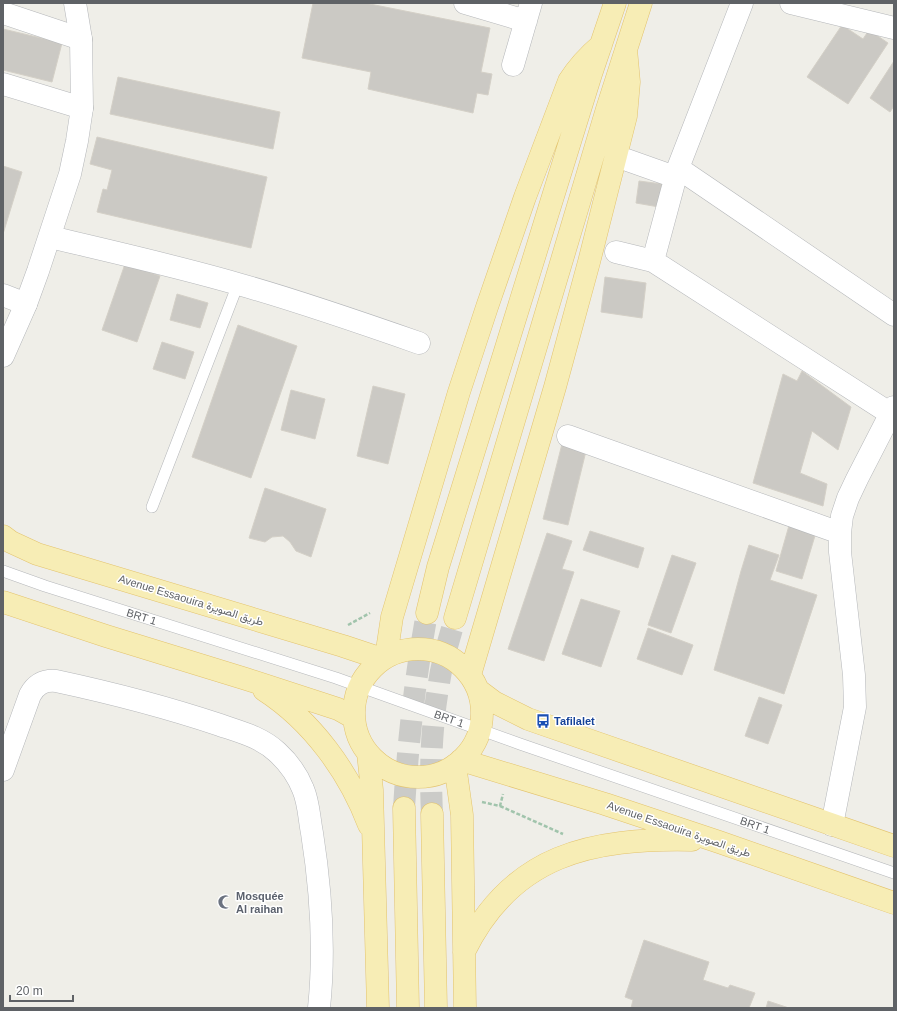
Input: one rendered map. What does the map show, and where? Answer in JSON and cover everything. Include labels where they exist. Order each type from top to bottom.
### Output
[{"type":"main road","points":[[428,613],[438,567],[615,3]]},
{"type":"main road","points":[[455,618],[605,116],[641,3]]},
{"type":"main road","points":[[384,658],[392,617],[459,392],[525,197],[569,81],[588,56],[601,45]]},
{"type":"main road","points":[[626,49],[629,82],[624,123],[589,262],[474,683],[481,703],[482,716],[480,729],[476,740],[470,751],[458,763],[443,772],[430,775],[402,775],[378,763],[368,753],[356,731],[354,702],[359,686],[365,676],[384,658],[398,652],[412,649],[425,649],[450,657],[461,665],[474,683],[494,702],[528,719],[894,846]]},
{"type":"main road","name":"Avenue Essaouira طريق الصويرة","points":[[3,536],[10,542],[37,554],[384,658]]},
{"type":"main road","points":[[3,602],[338,709],[354,718]]},
{"type":"main road","points":[[246,679],[288,708],[324,745],[352,787],[364,811],[374,837]]},
{"type":"main road","points":[[368,753],[372,790],[374,837],[378,1008]]},
{"type":"main road","points":[[458,763],[462,815],[465,1008]]},
{"type":"main road","name":"Avenue Essaouira طريق الصويرة","points":[[458,763],[510,775],[605,804],[894,903]]},
{"type":"main road","points":[[404,808],[408,1008]]},
{"type":"main road","points":[[432,814],[436,1008]]},
{"type":"main road","points":[[464,952],[473,934],[497,901],[528,874],[564,855],[592,847],[637,841],[664,839],[719,842]]},
{"type":"street","points":[[3,356],[26,304],[50,237],[70,174],[77,141],[82,108],[81,39],[75,3]]},
{"type":"street","points":[[465,3],[529,12],[513,65]]},
{"type":"street","points":[[653,261],[676,173],[742,3]]},
{"type":"street","points":[[791,3],[862,11],[894,28]]},
{"type":"street","points":[[3,13],[81,39]]},
{"type":"street","points":[[3,84],[82,108]]},
{"type":"street","points":[[627,160],[676,173],[894,315]]},
{"type":"street","points":[[50,237],[144,259],[238,284],[329,312],[420,343]]},
{"type":"street","points":[[616,252],[653,261],[892,410],[848,498],[842,516],[840,552],[854,675],[855,707],[832,825]]},
{"type":"street","points":[[3,296],[26,304]]},
{"type":"street","points":[[568,436],[840,533]]},
{"type":"street","points":[[3,770],[33,689],[50,680],[101,690],[189,715],[251,736],[264,742],[276,751],[287,762],[296,775],[308,804],[320,902],[322,944],[319,1008]]},
{"type":"lane","points":[[152,507],[238,284]]},
{"type":"lane","name":"BRT 1","points":[[3,571],[45,586],[359,686],[894,873]]},
{"type":"path","points":[[343,646],[348,625],[372,613],[392,617]]},
{"type":"path","points":[[500,806],[510,775]]},
{"type":"path","points":[[460,797],[500,806],[592,847]]},
{"type":"building","points":[[313,3],[365,3],[490,28],[481,72],[492,74],[488,95],[477,93],[473,113],[368,89],[371,72],[302,58]]},
{"type":"building","points":[[842,25],[863,39],[869,30],[888,43],[848,104],[807,77]]},
{"type":"building","points":[[3,29],[62,43],[52,82],[3,70]]},
{"type":"building","points":[[894,61],[894,106],[890,112],[870,98]]},
{"type":"building","points":[[118,77],[280,112],[273,149],[110,114]]},
{"type":"building","points":[[97,137],[267,177],[251,248],[97,212],[103,189],[107,190],[112,170],[90,164]]},
{"type":"building","points":[[3,166],[22,172],[3,234]]},
{"type":"building","points":[[639,181],[662,184],[659,207],[636,203]]},
{"type":"building","points":[[125,264],[160,276],[137,342],[102,330]]},
{"type":"building","points":[[605,277],[646,283],[642,318],[601,312]]},
{"type":"building","points":[[177,294],[208,303],[200,328],[170,320]]},
{"type":"building","points":[[238,325],[297,346],[251,478],[192,457]]},
{"type":"building","points":[[162,342],[194,352],[185,379],[153,369]]},
{"type":"building","points":[[802,371],[851,407],[838,450],[812,431],[800,473],[827,484],[823,506],[753,483],[783,374],[797,381]]},
{"type":"building","points":[[373,386],[405,394],[388,464],[357,456]]},
{"type":"building","points":[[291,390],[325,399],[315,439],[281,430]]},
{"type":"building","points":[[563,440],[587,447],[568,525],[543,519]]},
{"type":"building","points":[[265,488],[326,509],[311,557],[296,551],[290,542],[283,536],[272,537],[265,542],[249,538]]},
{"type":"building","points":[[790,522],[817,529],[802,579],[776,571]]},
{"type":"building","points":[[590,531],[644,548],[638,568],[583,550]]},
{"type":"building","points":[[547,533],[572,541],[562,569],[574,572],[544,661],[508,649]]},
{"type":"building","points":[[749,545],[779,555],[770,580],[817,595],[784,694],[714,670]]},
{"type":"building","points":[[672,555],[696,563],[671,633],[648,625]]},
{"type":"building","points":[[581,599],[620,611],[601,667],[562,654]]},
{"type":"building","points":[[648,628],[693,645],[682,675],[637,659]]},
{"type":"building","points":[[759,697],[782,705],[768,744],[745,736]]},
{"type":"building","points":[[644,940],[709,962],[703,980],[728,988],[730,985],[755,993],[749,1008],[631,1008],[633,1000],[625,997]]},
{"type":"building","points":[[768,1001],[789,1008],[766,1008]]},
{"type":"tunnel","points":[[404,808],[412,710],[427,613]]},
{"type":"tunnel","points":[[432,814],[431,765],[434,716],[442,667],[455,618]]},
{"type":"place","name":"Tafilalet","points":[[543,721]]},
{"type":"place","name":"Mosquée Al raihan","points":[[225,902]]}]
